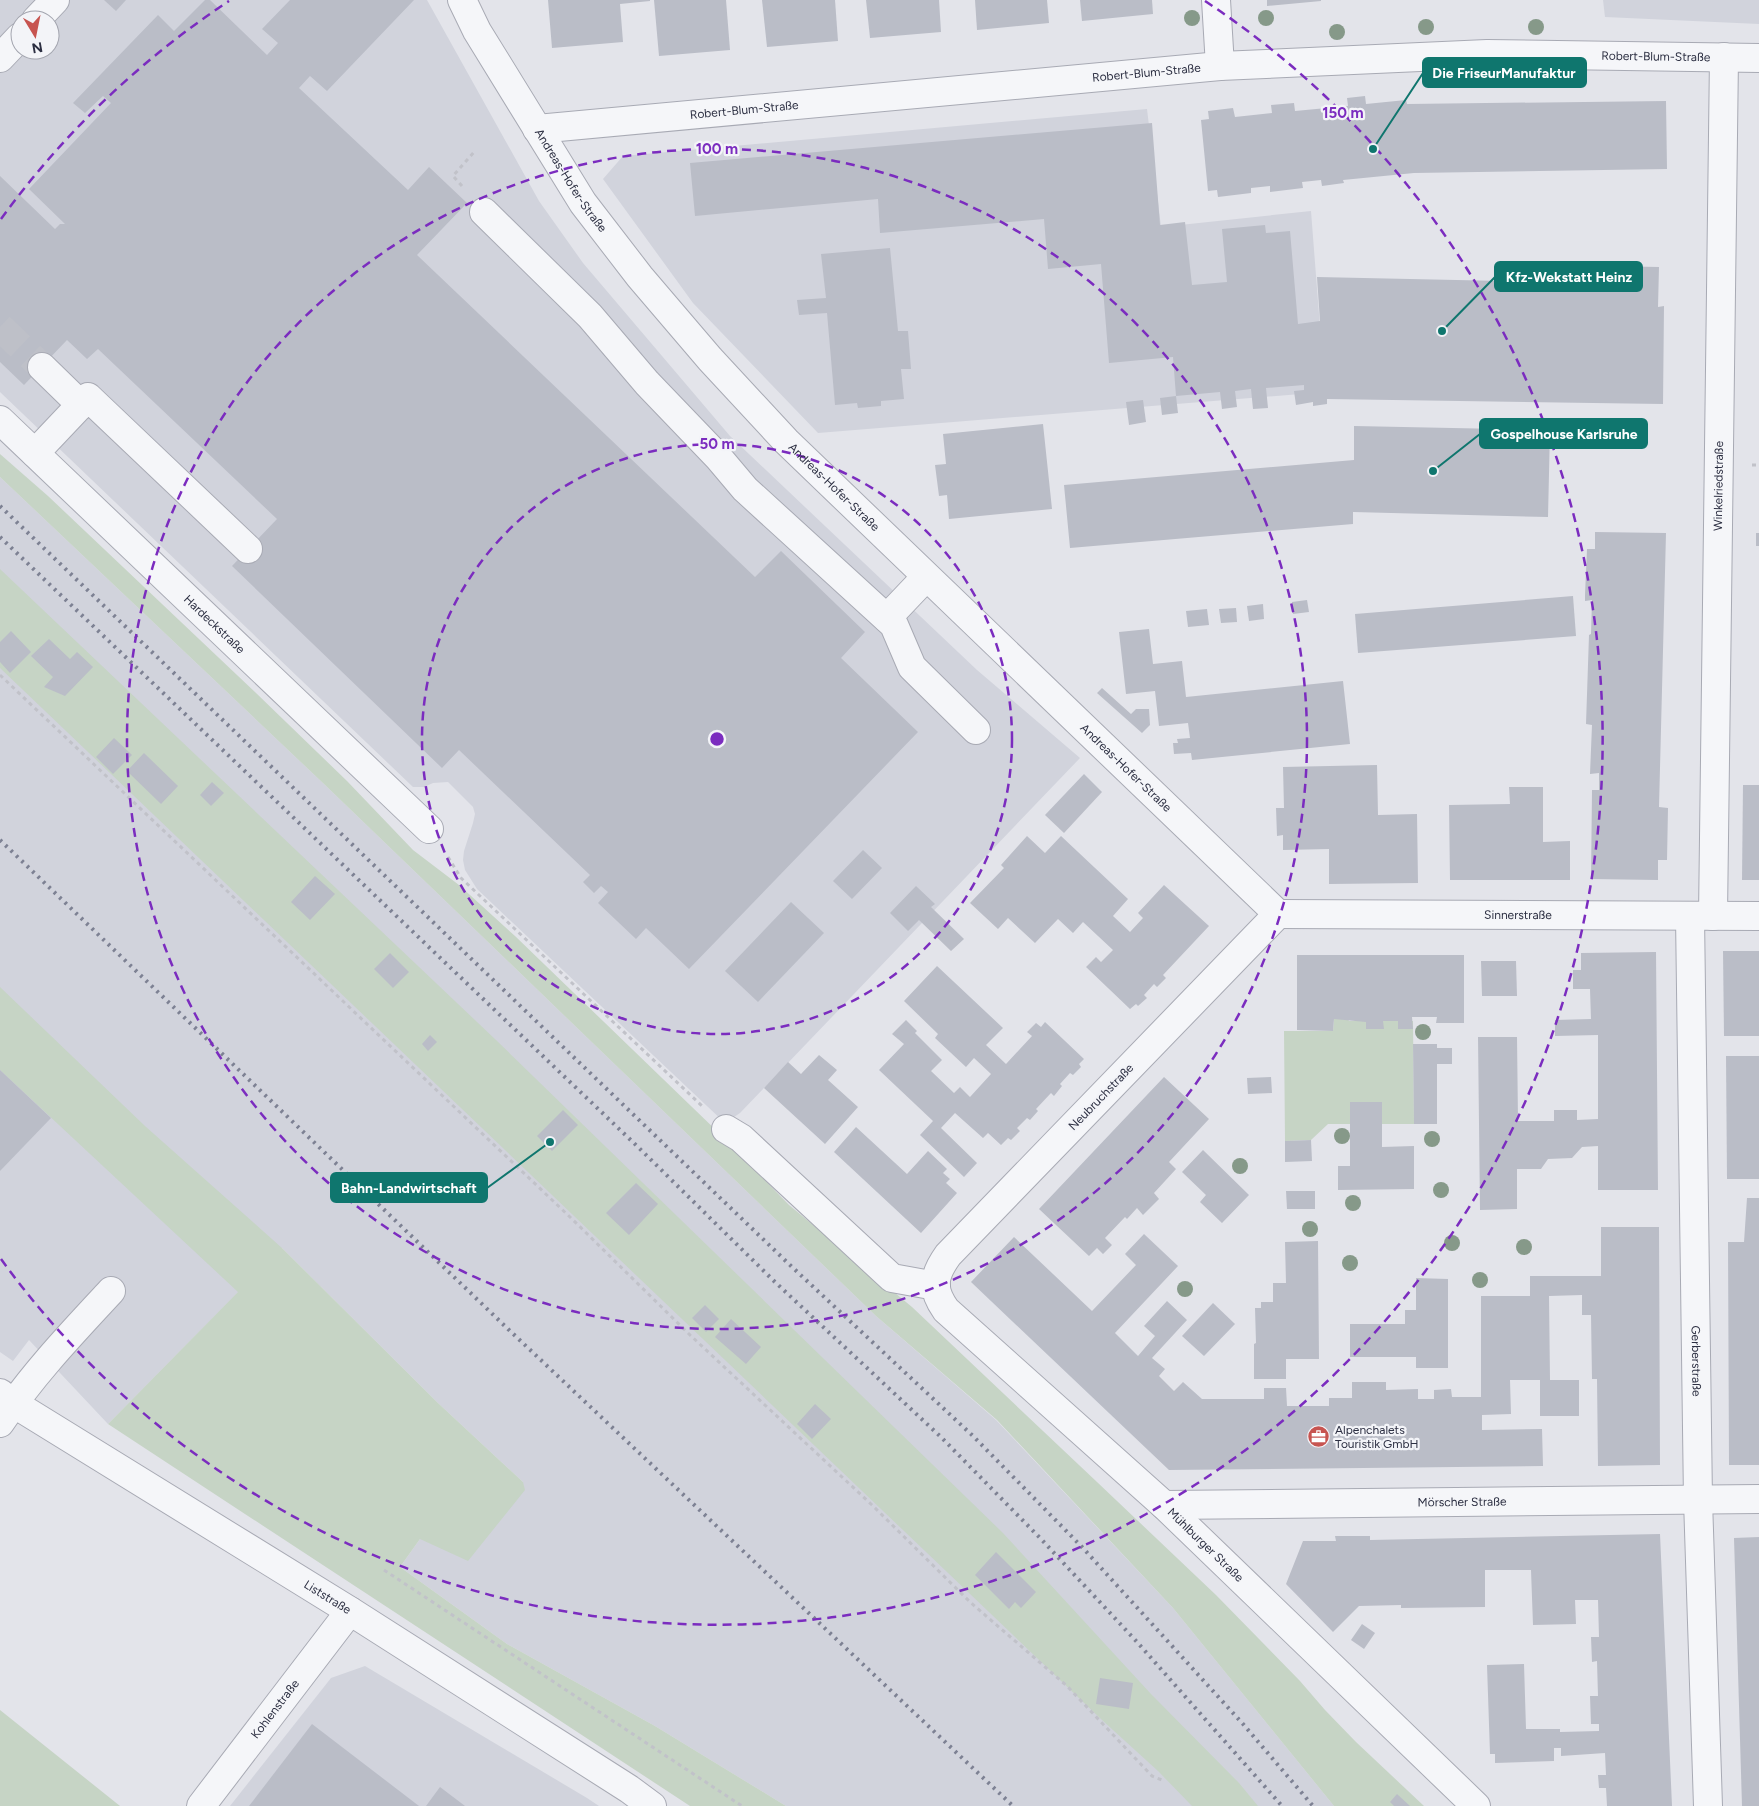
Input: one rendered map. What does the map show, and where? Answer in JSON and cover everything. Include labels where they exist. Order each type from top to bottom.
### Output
[{"type":"street","points":[[46,10],[55,0]]},
{"type":"street","name":"Andreas-Hofer-Straße","points":[[462,0],[477,31],[584,203],[640,277],[710,359],[786,441],[1278,914]]},
{"type":"street","points":[[1216,0],[1220,66]]},
{"type":"street","points":[[0,58],[10,48]]},
{"type":"street","name":"Robert-Blum-Straße","points":[[538,129],[1220,66],[1487,54],[1759,58]]},
{"type":"street","name":"Winkelriedstraße","points":[[1701,916],[1724,57]]},
{"type":"street","points":[[484,212],[590,316],[647,383],[718,457],[745,489],[894,625],[912,668],[976,730]]},
{"type":"street","points":[[42,368],[80,404]]},
{"type":"street","points":[[35,453],[88,397],[248,549]]},
{"type":"street","name":"Hardeckstraße","points":[[0,420],[429,828]]},
{"type":"street","points":[[886,618],[926,577]]},
{"type":"street","name":"Sinnerstraße","points":[[1278,914],[1759,916]]},
{"type":"street","name":"Neubruchstraße","points":[[936,1286],[938,1269],[948,1255],[1278,914]]},
{"type":"street","name":"Gerberstraße","points":[[1701,916],[1698,1500],[1708,1806]]},
{"type":"street","points":[[726,1129],[741,1138],[892,1278],[936,1286]]},
{"type":"street","name":"Mühlburger Straße","points":[[936,1286],[938,1298],[946,1310],[1164,1505],[1476,1806]]},
{"type":"street","points":[[4,1406],[111,1292]]},
{"type":"street","name":"Liststraße","points":[[4,1406],[350,1611],[623,1798],[652,1806]]},
{"type":"street","name":"Mörscher Straße","points":[[1164,1505],[1759,1499]]},
{"type":"street","name":"Kohlenstraße","points":[[201,1806],[350,1611]]},
{"type":"path","points":[[0,675],[570,1218],[697,1342],[872,1505],[970,1602],[1067,1686],[1152,1776],[1162,1780]]},
{"type":"path","points":[[429,828],[461,878],[726,1129]]},
{"type":"path","points":[[384,1570],[742,1806]]},
{"type":"shaded area","points":[[0,0],[427,0],[539,201],[583,263],[730,436],[977,670],[1080,758],[740,1113],[725,1123],[477,889],[465,870],[463,860],[475,814],[473,807],[448,782],[433,783],[424,787],[413,787],[0,392]]},
{"type":"shaded area","points":[[1603,0],[1759,0],[1759,24],[1605,17]]},
{"type":"shaded area","points":[[1147,109],[1161,227],[1311,211],[1325,392],[818,433],[693,303],[603,179],[623,156]]},
{"type":"shaded area","points":[[0,477],[325,785],[876,1316],[996,1420],[1173,1608],[1334,1806],[786,1806],[655,1726],[507,1644],[400,1567],[420,1539],[523,1482],[438,1403],[282,1248],[108,1424],[29,1340],[13,1361],[0,1352]]},
{"type":"shaded area","points":[[365,1666],[599,1806],[230,1806],[331,1678]]},
{"type":"green space","points":[[0,454],[48,496],[256,693],[347,781],[413,850],[459,885],[515,936],[721,1135],[789,1205],[912,1307],[1097,1482],[1216,1595],[1300,1681],[1356,1742],[1424,1806],[1334,1806],[1173,1608],[997,1420],[876,1316],[325,785],[0,477]]},
{"type":"green space","points":[[0,569],[496,1040],[1003,1533],[1151,1694],[1239,1783],[1258,1806],[1192,1806],[1158,1771],[1102,1720],[0,668]]},
{"type":"green space","points":[[0,987],[145,1126],[282,1248],[438,1403],[523,1482],[525,1490],[468,1561],[420,1539],[400,1567],[507,1644],[655,1726],[786,1806],[690,1806],[108,1424],[238,1292],[0,1070]]},
{"type":"green space","points":[[1334,1019],[1348,1019],[1349,1021],[1413,1021],[1414,1124],[1328,1124],[1311,1140],[1285,1141],[1284,1031],[1333,1031]]},
{"type":"green space","points":[[0,1710],[120,1806],[0,1806]]},
{"type":"building","points":[[104,0],[126,0],[116,11]]},
{"type":"building","points":[[205,0],[210,0],[267,55],[278,43],[262,29],[290,0],[414,0],[327,91],[310,76],[299,88],[408,190],[429,167],[467,203],[417,255],[755,577],[781,551],[865,632],[841,658],[918,732],[689,969],[646,928],[636,939],[598,903],[608,892],[601,886],[594,893],[583,882],[590,875],[459,750],[442,768],[232,566],[277,519],[98,349],[87,359],[67,340],[24,385],[0,362],[0,176],[55,229],[60,224],[65,224],[29,189],[111,103],[103,96],[85,113],[73,103],[158,15],[174,31]]},
{"type":"building","points":[[548,0],[650,1],[620,4],[623,42],[552,48]]},
{"type":"building","points":[[654,0],[726,0],[730,50],[659,56]]},
{"type":"building","points":[[762,0],[835,0],[838,41],[767,47]]},
{"type":"building","points":[[866,0],[939,0],[941,32],[870,38]]},
{"type":"building","points":[[975,0],[1047,0],[1049,23],[977,30]]},
{"type":"building","points":[[1080,0],[1152,0],[1153,14],[1082,21]]},
{"type":"building","points":[[1267,0],[1321,0],[1321,1],[1267,6]]},
{"type":"building","points":[[1365,96],[1366,104],[1406,100],[1407,104],[1666,101],[1667,169],[1414,173],[1343,180],[1344,183],[1322,186],[1321,180],[1302,182],[1303,188],[1270,192],[1270,186],[1251,188],[1251,193],[1218,197],[1217,190],[1208,191],[1201,120],[1209,119],[1208,111],[1233,108],[1235,117],[1272,113],[1271,105],[1294,103],[1295,111],[1348,106],[1347,98]]},
{"type":"building","points":[[1152,123],[1160,225],[1185,222],[1192,285],[1227,282],[1222,229],[1265,225],[1266,233],[1290,231],[1298,324],[1320,321],[1317,277],[1550,282],[1550,265],[1659,267],[1658,307],[1664,306],[1663,404],[1327,399],[1327,404],[1313,406],[1313,402],[1296,405],[1294,391],[1304,390],[1304,385],[1266,388],[1268,408],[1253,409],[1251,389],[1235,391],[1237,407],[1222,409],[1220,392],[1176,396],[1173,357],[1109,363],[1101,264],[1048,269],[1044,219],[880,233],[878,199],[695,216],[690,163]]},
{"type":"building","points":[[890,248],[898,331],[908,331],[911,369],[901,369],[904,399],[881,401],[881,406],[858,408],[857,403],[835,405],[827,313],[799,315],[797,300],[826,298],[821,254]]},
{"type":"building","points":[[1176,396],[1178,413],[1162,415],[1160,398]]},
{"type":"building","points":[[1143,400],[1146,422],[1129,425],[1126,402]]},
{"type":"building","points":[[1043,424],[1052,509],[949,519],[947,495],[939,496],[935,465],[946,464],[943,434]]},
{"type":"building","points":[[1354,426],[1550,430],[1548,517],[1353,512],[1353,524],[1070,548],[1064,485],[1354,460]]},
{"type":"building","points":[[1595,532],[1666,533],[1659,807],[1668,808],[1667,860],[1658,860],[1658,880],[1591,879],[1592,790],[1599,790],[1599,773],[1590,774],[1592,725],[1586,724],[1592,600],[1585,601],[1585,595],[1587,549],[1595,549]]},
{"type":"building","points":[[1756,533],[1759,533],[1759,546],[1756,546]]},
{"type":"building","points":[[1573,596],[1576,636],[1358,653],[1355,614]]},
{"type":"building","points":[[1307,600],[1309,612],[1293,614],[1292,602]]},
{"type":"building","points":[[1263,604],[1264,619],[1249,621],[1247,606]]},
{"type":"building","points":[[1236,608],[1237,622],[1221,623],[1219,609]]},
{"type":"building","points":[[1207,609],[1209,625],[1188,627],[1186,611]]},
{"type":"building","points":[[1149,629],[1153,664],[1182,661],[1186,697],[1343,681],[1350,744],[1192,760],[1191,753],[1174,754],[1173,743],[1178,743],[1177,739],[1190,738],[1188,723],[1159,726],[1155,691],[1126,694],[1119,632]]},
{"type":"building","points":[[11,631],[31,652],[10,673],[0,662],[0,642]]},
{"type":"building","points":[[49,639],[70,659],[77,652],[93,667],[65,696],[44,687],[53,677],[31,656]]},
{"type":"building","points":[[1102,688],[1131,714],[1136,709],[1149,709],[1150,725],[1142,733],[1097,693]]},
{"type":"building","points":[[114,738],[132,755],[113,774],[96,757]]},
{"type":"building","points":[[144,753],[178,786],[161,804],[127,771]]},
{"type":"building","points":[[1377,765],[1378,815],[1417,814],[1418,883],[1329,884],[1329,849],[1283,850],[1283,835],[1277,836],[1276,808],[1284,808],[1283,767]]},
{"type":"building","points":[[1084,774],[1102,792],[1064,833],[1045,815]]},
{"type":"building","points":[[212,782],[224,793],[211,806],[200,795]]},
{"type":"building","points":[[1743,785],[1759,785],[1759,880],[1742,880]]},
{"type":"building","points":[[1509,787],[1543,787],[1543,842],[1570,841],[1570,880],[1450,880],[1449,805],[1510,804]]},
{"type":"building","points":[[1027,836],[1045,853],[1061,836],[1128,899],[1113,916],[1130,932],[1143,918],[1138,913],[1164,885],[1209,926],[1163,975],[1166,978],[1157,987],[1154,984],[1144,995],[1147,998],[1138,1006],[1136,1004],[1130,1009],[1086,967],[1096,957],[1101,962],[1113,950],[1083,922],[1073,933],[1058,919],[1035,943],[1008,918],[998,929],[970,903],[1004,868],[1001,865]]},
{"type":"building","points":[[863,850],[882,868],[852,899],[833,881]]},
{"type":"building","points":[[315,876],[335,894],[310,920],[291,902]]},
{"type":"building","points":[[916,886],[935,904],[931,907],[964,939],[951,951],[919,920],[908,931],[890,913]]},
{"type":"building","points":[[791,902],[824,933],[758,1002],[725,971]]},
{"type":"building","points":[[1723,951],[1759,951],[1759,1036],[1724,1036]]},
{"type":"building","points":[[1656,952],[1658,1190],[1598,1190],[1598,1146],[1582,1147],[1572,1158],[1548,1159],[1541,1169],[1517,1169],[1517,1209],[1480,1210],[1478,1037],[1517,1037],[1518,1121],[1554,1121],[1554,1110],[1577,1110],[1577,1120],[1598,1119],[1598,1035],[1555,1036],[1555,1020],[1591,1019],[1590,989],[1573,989],[1573,970],[1581,970],[1581,953]]},
{"type":"building","points":[[390,953],[409,972],[393,988],[374,969]]},
{"type":"building","points":[[1297,955],[1464,955],[1464,1023],[1436,1023],[1437,1017],[1412,1017],[1413,1029],[1398,1029],[1398,1021],[1383,1021],[1384,1029],[1366,1029],[1366,1022],[1334,1019],[1333,1031],[1297,1030]]},
{"type":"building","points":[[1481,961],[1516,961],[1517,996],[1482,996]]},
{"type":"building","points":[[937,966],[1003,1028],[986,1045],[1006,1064],[1032,1036],[1027,1032],[1036,1023],[1041,1027],[1045,1022],[1084,1059],[1079,1064],[1081,1067],[1073,1075],[1070,1073],[1060,1084],[1062,1086],[1054,1096],[1051,1093],[1036,1109],[1038,1111],[1030,1120],[1027,1118],[1017,1128],[1020,1131],[1011,1140],[1008,1138],[1001,1145],[988,1133],[983,1138],[955,1113],[941,1128],[977,1163],[964,1177],[920,1135],[933,1121],[879,1070],[904,1044],[892,1034],[906,1020],[917,1031],[915,1033],[942,1060],[931,1071],[954,1093],[960,1087],[970,1097],[991,1074],[974,1058],[966,1067],[935,1038],[938,1034],[904,1001]]},
{"type":"building","points":[[430,1035],[437,1042],[428,1051],[422,1044]]},
{"type":"building","points":[[1413,1044],[1437,1044],[1437,1048],[1452,1048],[1452,1064],[1437,1064],[1437,1124],[1414,1124]]},
{"type":"building","points":[[819,1055],[837,1070],[828,1080],[858,1107],[825,1144],[764,1088],[788,1062],[801,1074]]},
{"type":"building","points":[[1726,1056],[1759,1056],[1759,1179],[1727,1179]]},
{"type":"building","points":[[0,1070],[51,1118],[0,1171]]},
{"type":"building","points":[[1164,1077],[1209,1119],[1169,1162],[1176,1169],[1154,1193],[1159,1199],[1143,1215],[1137,1208],[1127,1219],[1125,1217],[1105,1238],[1112,1245],[1103,1254],[1097,1248],[1089,1256],[1039,1209]]},
{"type":"building","points":[[1271,1077],[1272,1093],[1248,1094],[1247,1078]]},
{"type":"building","points":[[1350,1102],[1382,1102],[1382,1147],[1414,1146],[1414,1189],[1338,1190],[1338,1166],[1350,1166]]},
{"type":"building","points":[[563,1110],[578,1125],[552,1151],[537,1136]]},
{"type":"building","points":[[856,1127],[907,1174],[928,1151],[947,1169],[943,1173],[950,1179],[946,1183],[957,1193],[921,1233],[834,1152]]},
{"type":"building","points":[[1311,1140],[1312,1161],[1285,1162],[1285,1141]]},
{"type":"building","points":[[1203,1150],[1249,1195],[1222,1223],[1200,1202],[1206,1195],[1182,1172]]},
{"type":"building","points":[[636,1183],[658,1204],[629,1235],[606,1213]]},
{"type":"building","points":[[1286,1191],[1315,1191],[1315,1209],[1287,1209]]},
{"type":"building","points":[[1747,1198],[1759,1198],[1759,1465],[1729,1465],[1728,1242],[1744,1242]]},
{"type":"building","points":[[1601,1227],[1659,1227],[1660,1465],[1598,1466],[1597,1379],[1592,1379],[1591,1315],[1582,1315],[1582,1295],[1549,1296],[1550,1380],[1579,1380],[1579,1416],[1540,1416],[1540,1380],[1510,1380],[1511,1414],[1482,1415],[1482,1430],[1542,1429],[1543,1466],[1169,1470],[971,1282],[1014,1237],[1092,1311],[1136,1265],[1125,1254],[1144,1234],[1178,1266],[1115,1333],[1138,1356],[1155,1336],[1144,1326],[1167,1301],[1187,1320],[1152,1358],[1165,1369],[1159,1376],[1174,1391],[1183,1382],[1202,1399],[1264,1399],[1264,1388],[1286,1388],[1287,1406],[1329,1406],[1329,1398],[1352,1398],[1352,1382],[1386,1382],[1386,1390],[1418,1389],[1418,1399],[1434,1399],[1434,1390],[1451,1389],[1452,1397],[1481,1397],[1481,1296],[1530,1296],[1530,1276],[1601,1276]]},
{"type":"building","points":[[1318,1241],[1319,1359],[1286,1359],[1286,1379],[1254,1379],[1255,1308],[1261,1308],[1261,1302],[1273,1302],[1273,1283],[1286,1283],[1285,1242]]},
{"type":"building","points":[[1416,1278],[1448,1279],[1448,1368],[1416,1368],[1416,1357],[1350,1357],[1350,1324],[1405,1324],[1405,1310],[1416,1310]]},
{"type":"building","points":[[1213,1303],[1235,1324],[1204,1356],[1182,1336]]},
{"type":"building","points":[[705,1305],[719,1319],[706,1332],[692,1318]]},
{"type":"building","points":[[731,1319],[761,1347],[746,1364],[715,1337]]},
{"type":"building","points":[[815,1404],[831,1419],[812,1439],[797,1424]]},
{"type":"building","points":[[1660,1534],[1672,1806],[1607,1806],[1606,1788],[1599,1788],[1598,1775],[1606,1775],[1605,1753],[1561,1756],[1561,1748],[1554,1748],[1554,1761],[1495,1763],[1495,1754],[1490,1754],[1487,1665],[1524,1664],[1526,1729],[1560,1729],[1560,1732],[1599,1731],[1599,1724],[1591,1724],[1590,1696],[1598,1696],[1597,1661],[1592,1662],[1591,1637],[1599,1637],[1598,1600],[1575,1600],[1576,1624],[1533,1625],[1531,1570],[1485,1570],[1485,1607],[1401,1608],[1401,1605],[1359,1606],[1333,1632],[1286,1584],[1303,1541],[1336,1541],[1335,1536],[1370,1536],[1370,1540]]},
{"type":"building","points":[[1759,1537],[1759,1806],[1742,1806],[1734,1538]]},
{"type":"building","points":[[996,1552],[1036,1592],[1021,1608],[1015,1602],[1009,1609],[975,1575]]},
{"type":"building","points":[[1362,1624],[1375,1633],[1364,1649],[1351,1640]]},
{"type":"building","points":[[1100,1678],[1133,1683],[1129,1709],[1096,1704]]},
{"type":"building","points":[[312,1724],[419,1806],[249,1806]]},
{"type":"building","points":[[440,1787],[465,1806],[426,1806]]},
{"type":"building","points":[[1397,1794],[1410,1806],[1394,1806],[1390,1802]]},
{"type":"tunnel","points":[[0,327],[42,367]]},
{"type":"railway","points":[[0,506],[791,1266],[973,1436],[1082,1547],[1243,1724],[1313,1806]]},
{"type":"railway","points":[[0,537],[638,1147],[775,1282],[942,1438],[1042,1540],[1137,1642],[1282,1806]]},
{"type":"railway","points":[[0,840],[508,1329],[1013,1806]]},
{"type":"place","name":"Die FriseurManufaktur","points":[[1373,149]]},
{"type":"place","name":"Kfz-Wekstatt Heinz","points":[[1442,331]]},
{"type":"place","name":"Gospelhouse Karlsruhe","points":[[1433,471]]},
{"type":"place","name":"Bahn-Landwirtschaft","points":[[550,1142]]},
{"type":"place","name":"Alpenchalets Touristik GmbH","points":[[1319,1437]]}]
